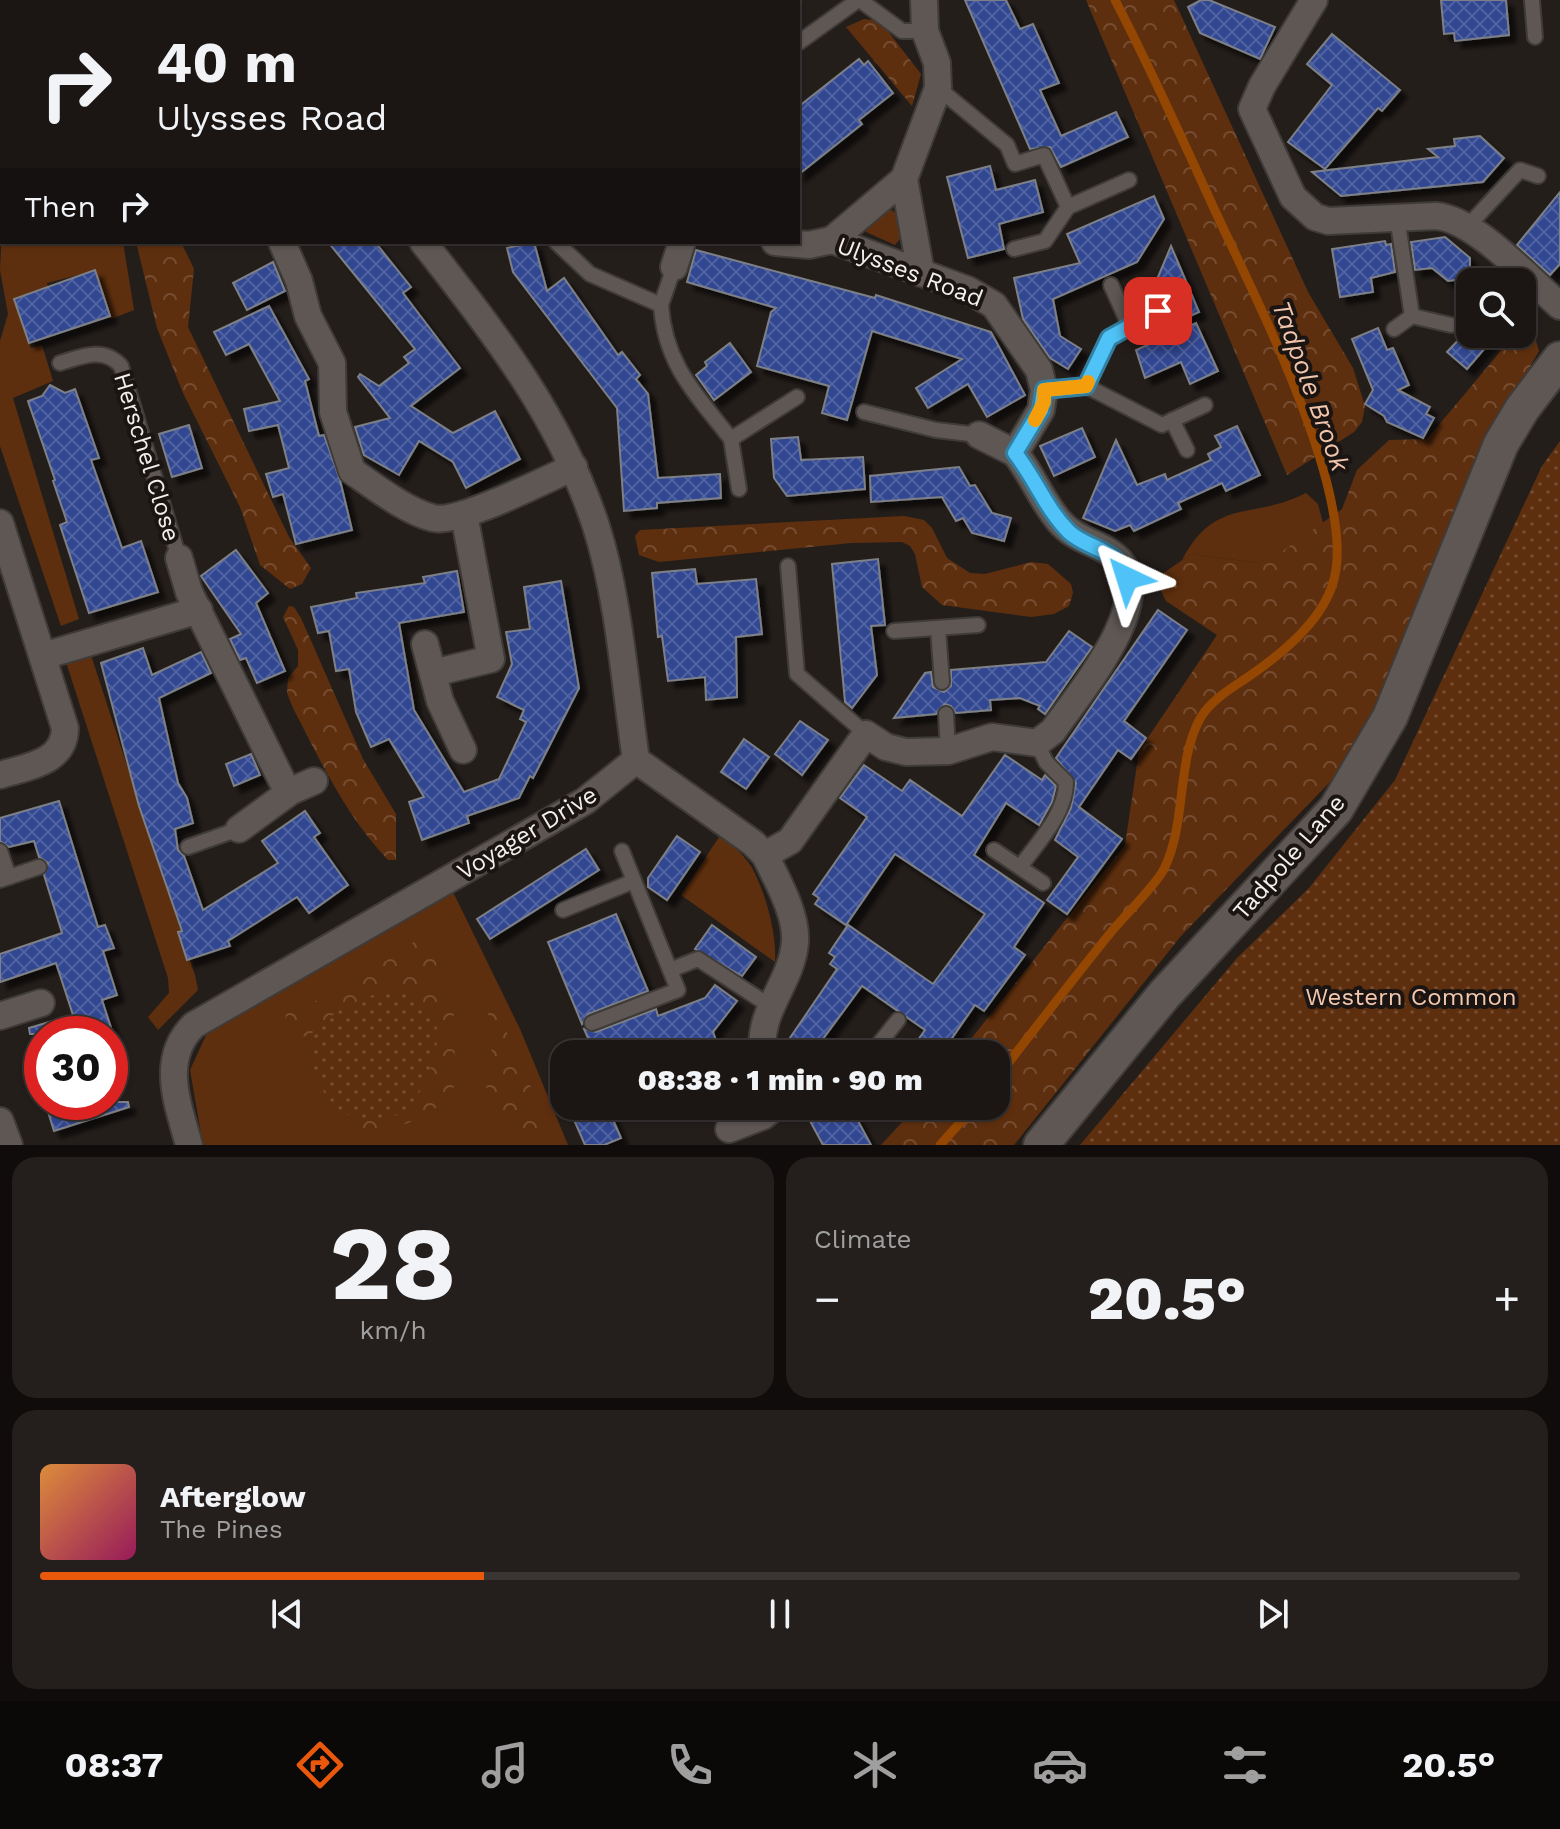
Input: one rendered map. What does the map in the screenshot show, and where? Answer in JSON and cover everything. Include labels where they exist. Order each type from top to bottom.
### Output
[{"type":"street","points":[[832,240],[904,179],[938,88],[937,63],[925,31],[924,0]]},
{"type":"street","points":[[1314,0],[1258,93],[1252,109],[1257,126],[1293,197],[1308,213],[1328,221],[1446,217],[1467,227],[1560,306]]},
{"type":"street","points":[[904,179],[921,273]]},
{"type":"street","name":"Ulysses Road","points":[[798,244],[832,240],[968,290],[994,305],[1039,370],[1044,390]]},
{"type":"street","points":[[283,244],[299,281],[308,316],[332,363],[333,412],[352,471],[433,518],[451,519],[574,467]]},
{"type":"street","points":[[425,244],[536,393],[574,467],[605,563],[636,760],[753,843],[765,855],[789,911],[795,942],[770,1006],[763,1040]]},
{"type":"street","points":[[674,267],[681,244]]},
{"type":"street","name":"Tadpole Lane","points":[[1041,1145],[1164,995],[1336,809],[1390,717],[1501,444],[1522,409],[1560,359]]},
{"type":"street","points":[[1015,453],[1041,410],[1044,390]]},
{"type":"street","points":[[765,855],[790,841],[866,734],[895,751],[948,751],[992,737],[1037,743],[1053,731],[1118,633],[1127,606],[1127,578],[1115,557],[1076,538],[1058,521],[1015,453],[979,435]]},
{"type":"street","points":[[433,673],[491,659],[464,514]]},
{"type":"street","points":[[0,523],[65,728],[61,748],[48,759],[0,775]]},
{"type":"street","name":"Herschel Close","points":[[179,558],[199,610],[288,793]]},
{"type":"street","points":[[43,656],[199,610]]},
{"type":"street","points":[[425,644],[440,701],[463,750]]},
{"type":"street","name":"Voyager Drive","points":[[189,1145],[173,1078],[178,1048],[194,1025],[585,801],[636,760]]},
{"type":"street","points":[[239,829],[288,793],[314,781]]},
{"type":"street","points":[[0,1016],[41,1003]]},
{"type":"street","points":[[729,1129],[753,1120]]},
{"type":"lane","points":[[800,42],[859,0],[902,31],[925,31]]},
{"type":"lane","points":[[1532,0],[1535,37]]},
{"type":"lane","points":[[938,88],[1007,145],[1015,164],[1044,155],[1068,207]]},
{"type":"lane","points":[[1467,227],[1520,170],[1538,176]]},
{"type":"lane","points":[[1014,249],[1045,241],[1068,207],[1129,180]]},
{"type":"lane","points":[[1397,217],[1412,316]]},
{"type":"lane","points":[[558,244],[590,274],[661,305]]},
{"type":"lane","points":[[674,267],[661,305],[663,336],[678,371],[731,439],[739,489]]},
{"type":"lane","points":[[1111,285],[1130,327]]},
{"type":"lane","points":[[1086,386],[1109,338],[1158,311]]},
{"type":"lane","points":[[1394,329],[1412,316],[1451,325]]},
{"type":"lane","name":"Herschel Close","points":[[60,363],[91,354],[104,354],[121,366],[179,558]]},
{"type":"lane","points":[[1044,390],[1086,386],[1162,425],[1205,405]]},
{"type":"lane","points":[[731,439],[797,397]]},
{"type":"lane","points":[[864,412],[936,430],[979,435]]},
{"type":"lane","points":[[1172,420],[1187,450]]},
{"type":"lane","points":[[788,566],[797,674],[866,734]]},
{"type":"lane","points":[[894,631],[978,625]]},
{"type":"lane","points":[[938,629],[942,682]]},
{"type":"lane","points":[[946,714],[948,751]]},
{"type":"lane","points":[[1020,867],[1060,811],[1066,788],[1066,782],[1046,762],[1037,743]]},
{"type":"lane","points":[[188,847],[239,829]]},
{"type":"lane","points":[[994,850],[1043,883]]},
{"type":"lane","points":[[0,851],[4,878],[39,867]]},
{"type":"lane","points":[[592,1023],[678,990],[622,851]]},
{"type":"lane","points":[[563,910],[634,881]]},
{"type":"lane","points":[[670,970],[698,959],[770,1006]]},
{"type":"lane","points":[[882,1040],[898,1020]]},
{"type":"green space","points":[[1086,0],[1174,0],[1308,292],[1353,368],[1365,406],[1362,422],[1354,432],[1287,475]]},
{"type":"green space","points":[[864,19],[880,21],[921,74],[912,106],[846,27]]},
{"type":"green space","points":[[892,210],[897,215],[900,239],[895,245],[866,232],[867,226],[883,212]]},
{"type":"green space","points":[[1,244],[123,244],[134,310],[111,319],[94,271],[47,283],[48,287],[15,299],[31,348],[42,345],[53,381],[13,398],[79,619],[61,626],[0,446],[0,341],[8,314],[0,270]]},
{"type":"green space","points":[[136,244],[182,244],[194,269],[188,327],[289,537],[311,568],[302,584],[290,589],[260,565],[240,507],[183,393],[157,328]]},
{"type":"green space","points":[[1536,341],[1539,351],[1470,473],[1359,752],[1181,936],[1014,1145],[881,1145],[904,1120],[1010,1120],[1010,1040],[970,1040],[1125,845],[1139,751],[1217,635],[1166,601],[1155,579],[1191,554],[1258,563],[1284,550],[1342,509],[1357,470],[1389,440],[1427,439],[1503,348],[1536,348]]},
{"type":"green space","name":"Western Common","points":[[1560,441],[1560,1145],[1080,1145],[1237,958],[1309,888],[1395,780],[1542,466]]},
{"type":"green space","points":[[1306,493],[1318,504],[1323,523],[1284,551],[1258,563],[1191,554],[1182,560],[1208,526],[1222,518]]},
{"type":"green space","points":[[904,516],[924,520],[932,528],[947,558],[970,573],[985,574],[1031,562],[1048,564],[1071,584],[1073,593],[1069,606],[1054,614],[1031,617],[942,605],[922,587],[915,554],[910,546],[902,542],[851,543],[659,562],[639,555],[635,536],[640,530]]},
{"type":"green space","points":[[289,606],[294,607],[301,618],[363,759],[396,814],[396,860],[388,860],[359,825],[335,788],[293,708],[287,693],[288,678],[298,666],[298,650],[283,617]]},
{"type":"green space","points":[[91,655],[198,990],[158,1030],[148,1017],[169,993],[168,978],[66,662]]},
{"type":"green space","points":[[721,834],[748,862],[761,887],[772,926],[775,962],[681,895]]},
{"type":"green space","points":[[453,892],[520,1029],[550,1102],[550,1120],[558,1120],[568,1145],[203,1145],[190,1070],[207,1033]]},
{"type":"green space","points":[[438,933],[443,942],[433,975],[455,1008],[452,1028],[456,1077],[452,1090],[443,1102],[414,1120],[398,1127],[352,1135],[346,1125],[350,1116],[389,1117],[402,1113],[412,1105],[426,1081],[437,1045],[332,1018],[307,1037],[297,1035],[285,1020],[286,1014],[311,1004],[405,950],[417,939]]},
{"type":"green space","points":[[385,991],[410,995],[426,1005],[435,1019],[437,1036],[434,1056],[428,1075],[407,1112],[380,1118],[359,1118],[342,1111],[324,1092],[313,1067],[312,1042],[316,1032],[329,1018],[356,1002]]},
{"type":"green space","points":[[490,1008],[504,1026],[542,1112],[545,1125],[539,1142],[522,1141],[507,1134],[495,1123],[488,1107],[486,1092],[492,1044],[488,1021]]},
{"type":"building","points":[[965,0],[1006,0],[1020,29],[1033,24],[1059,83],[1040,90],[1061,136],[1116,112],[1128,137],[1061,167],[1050,147],[1030,149]]},
{"type":"building","points":[[1201,0],[1209,0],[1275,27],[1260,59],[1200,33],[1188,7]]},
{"type":"building","points":[[1441,0],[1506,0],[1509,35],[1455,41],[1454,33],[1444,34]]},
{"type":"building","points":[[1332,34],[1400,90],[1382,111],[1378,108],[1325,169],[1288,142],[1332,85],[1307,64]]},
{"type":"building","points":[[859,59],[864,65],[868,61],[893,93],[859,120],[862,124],[800,173],[800,105]]},
{"type":"building","points":[[1480,136],[1504,158],[1483,182],[1341,196],[1312,172],[1438,157],[1428,149],[1455,146],[1454,139]]},
{"type":"building","points":[[990,166],[996,190],[1035,180],[1043,212],[999,224],[1004,249],[968,258],[947,177]]},
{"type":"building","points":[[1560,192],[1560,264],[1550,275],[1517,245]]},
{"type":"building","points":[[1154,196],[1164,219],[1137,262],[1053,299],[1060,336],[1081,349],[1068,369],[1050,358],[1023,319],[1014,278],[1080,263],[1067,234]]},
{"type":"building","points":[[1445,237],[1470,258],[1470,268],[1456,268],[1456,280],[1448,281],[1432,268],[1415,270],[1411,242]]},
{"type":"building","points":[[1385,241],[1386,245],[1391,244],[1395,272],[1371,278],[1373,292],[1340,297],[1332,249]]},
{"type":"building","points":[[330,244],[377,244],[411,287],[403,293],[460,368],[411,406],[453,433],[495,411],[520,459],[466,488],[453,462],[419,441],[399,475],[364,455],[355,427],[390,418],[358,377],[360,374],[379,386],[409,363],[404,357],[415,349]]},
{"type":"building","points":[[535,244],[547,291],[564,278],[618,355],[622,352],[640,375],[636,379],[648,394],[658,478],[720,474],[721,498],[657,503],[657,508],[624,511],[617,408],[513,272],[507,248]]},
{"type":"building","points":[[1171,246],[1199,312],[1177,322],[1158,277]]},
{"type":"building","points":[[696,250],[875,298],[876,295],[991,332],[1025,395],[987,417],[968,384],[928,408],[916,388],[962,359],[872,331],[847,420],[822,413],[829,386],[757,366],[771,312],[776,308],[687,282]]},
{"type":"building","points":[[273,262],[285,291],[247,310],[233,283]]},
{"type":"building","points":[[95,270],[110,316],[29,343],[14,299]]},
{"type":"building","points":[[269,306],[309,379],[305,381],[319,436],[324,435],[340,480],[352,530],[296,544],[283,494],[273,497],[266,474],[289,468],[278,425],[249,431],[244,409],[280,401],[249,344],[226,355],[214,332]]},
{"type":"building","points":[[1196,323],[1218,371],[1190,384],[1181,362],[1145,378],[1136,350]]},
{"type":"building","points":[[1378,328],[1387,350],[1393,348],[1409,385],[1398,390],[1430,407],[1426,414],[1434,418],[1423,438],[1387,422],[1384,416],[1365,404],[1373,390],[1352,339]]},
{"type":"building","points":[[1456,342],[1456,348],[1485,348],[1467,369],[1447,352]]},
{"type":"building","points":[[730,343],[751,372],[714,400],[696,375],[707,366],[705,362]]},
{"type":"building","points":[[50,385],[65,393],[75,389],[99,458],[91,460],[122,548],[141,541],[158,592],[89,613],[60,525],[67,522],[55,480],[28,401],[42,396]]},
{"type":"building","points":[[189,425],[202,468],[172,477],[159,434]]},
{"type":"building","points":[[1237,426],[1260,475],[1226,491],[1222,483],[1178,503],[1181,509],[1134,531],[1130,525],[1115,531],[1083,518],[1116,440],[1137,485],[1165,474],[1167,480],[1211,460],[1208,454],[1221,447],[1215,436]]},
{"type":"building","points":[[1082,428],[1095,457],[1054,476],[1040,446]]},
{"type":"building","points":[[798,437],[801,460],[863,457],[865,489],[787,496],[774,478],[771,439]]},
{"type":"building","points":[[959,467],[970,486],[975,485],[992,513],[1011,518],[1004,541],[972,533],[963,518],[956,521],[942,497],[871,502],[870,476]]},
{"type":"building","points":[[236,550],[268,593],[256,603],[285,671],[257,683],[246,658],[240,660],[230,639],[241,634],[201,576]]},
{"type":"building","points":[[878,559],[885,625],[871,626],[877,675],[852,708],[845,702],[832,564]]},
{"type":"building","points":[[695,569],[697,584],[756,579],[762,634],[736,637],[737,697],[706,700],[705,677],[668,681],[662,636],[658,637],[652,573]]},
{"type":"building","points":[[457,571],[464,612],[399,623],[414,710],[464,792],[499,779],[526,722],[520,719],[524,710],[497,697],[512,664],[506,632],[530,629],[524,587],[561,581],[579,688],[533,778],[530,776],[519,798],[467,816],[469,823],[422,840],[409,802],[424,797],[389,739],[371,747],[356,712],[349,669],[336,671],[329,631],[318,633],[311,607],[357,598],[356,593],[425,583],[423,577]]},
{"type":"building","points":[[1158,610],[1187,630],[1124,721],[1146,738],[1131,759],[1118,750],[1079,807],[1122,839],[1067,914],[1047,900],[1078,857],[1055,840],[1071,808],[1076,783],[1056,758]]},
{"type":"building","points":[[1069,631],[1092,647],[1045,714],[1038,709],[1040,706],[1020,698],[990,700],[991,710],[956,713],[945,704],[936,714],[894,718],[925,673],[931,672],[933,687],[944,692],[951,686],[951,670],[1046,662]]},
{"type":"building","points":[[143,648],[152,675],[201,652],[211,673],[159,698],[178,783],[187,798],[193,823],[175,829],[178,850],[184,856],[203,910],[278,863],[262,841],[305,811],[320,833],[314,837],[348,885],[309,913],[297,897],[228,941],[230,946],[187,960],[178,932],[182,931],[139,806],[101,663]]},
{"type":"building","points":[[800,721],[828,740],[802,775],[775,754]]},
{"type":"building","points":[[744,739],[769,757],[746,789],[721,772]]},
{"type":"building","points":[[251,754],[260,775],[234,786],[226,764]]},
{"type":"building","points":[[1005,755],[1042,780],[1045,775],[1056,786],[1052,802],[1039,825],[1006,803],[974,855],[1044,903],[1014,947],[1025,955],[984,1011],[975,1005],[951,1040],[918,1040],[925,1030],[862,986],[822,1040],[789,1040],[837,969],[830,964],[835,957],[829,953],[848,925],[933,984],[985,914],[895,854],[846,925],[815,904],[819,898],[813,894],[867,817],[840,798],[864,765],[902,791],[910,780],[962,816]]},
{"type":"building","points":[[59,801],[98,927],[105,925],[114,948],[103,951],[117,995],[102,1000],[107,1016],[70,1016],[73,1015],[56,963],[0,982],[0,954],[62,933],[44,875],[48,863],[39,857],[34,841],[9,847],[0,841],[0,818]]},
{"type":"building","points":[[677,836],[700,852],[667,900],[648,887],[648,878]]},
{"type":"building","points":[[586,849],[599,870],[490,939],[477,919]]},
{"type":"building","points":[[616,914],[648,991],[588,1014],[582,1024],[548,942]]},
{"type":"building","points":[[712,925],[756,957],[742,976],[695,949]]},
{"type":"building","points":[[715,985],[737,1001],[713,1032],[716,1040],[589,1040],[584,1029],[596,1032],[656,1009],[658,1016],[705,998]]},
{"type":"building","points":[[51,1120],[88,1120],[54,1131]]},
{"type":"building","points":[[574,1120],[613,1120],[621,1138],[604,1145],[585,1145]]},
{"type":"building","points":[[810,1120],[858,1120],[871,1145],[823,1145]]},
{"type":"waterway","name":"Tadpole Brook","points":[[1010,1061],[1097,949],[1160,876],[1176,832],[1188,752],[1201,717],[1216,700],[1273,659],[1308,626],[1332,586],[1337,550],[1332,505],[1319,454],[1300,400],[1255,295],[1115,0]]},
{"type":"waterway","name":"Tadpole Brook","points":[[940,1145],[962,1120]]},
{"type":"slow traffic","points":[[1035,420],[1044,402],[1044,390],[1086,386],[1088,382]]},
{"type":"route","points":[[1127,578],[1120,561],[1108,551],[1076,538],[1058,521],[1015,453],[1041,410],[1044,390],[1086,386],[1109,338],[1158,311]]}]
